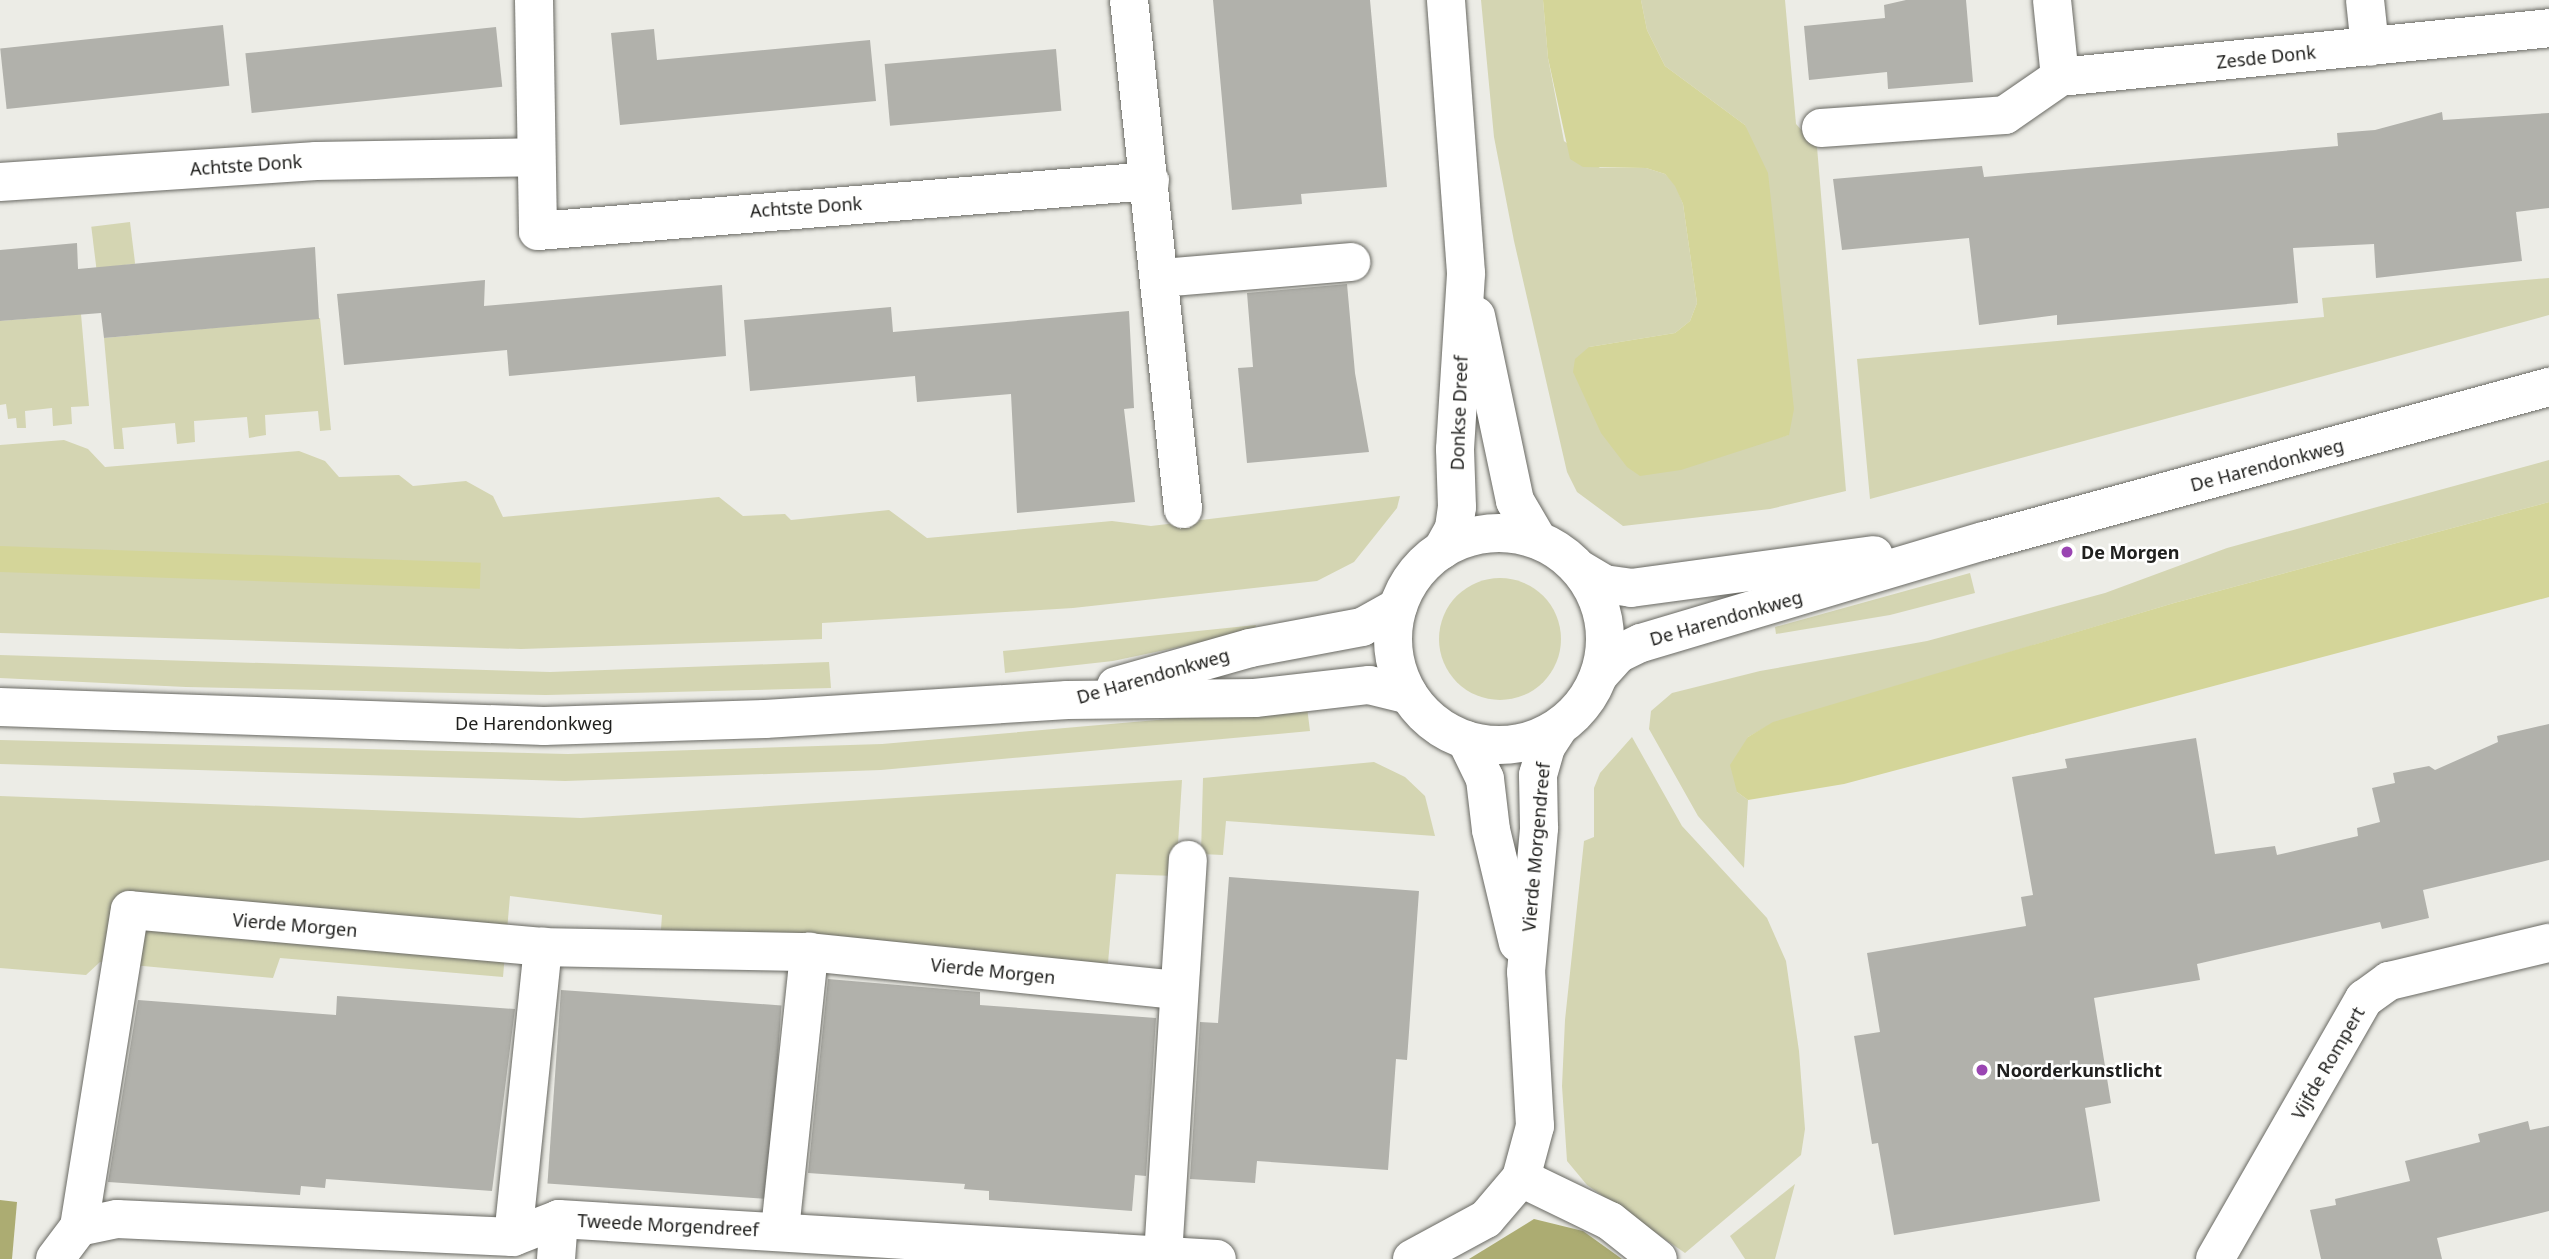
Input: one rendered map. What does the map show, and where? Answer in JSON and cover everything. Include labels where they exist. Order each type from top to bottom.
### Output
[{"type":"street","name":"Achtste Donk","points":[[534,0],[538,232],[1150,181]]},
{"type":"street","points":[[1129,0],[1161,278],[1183,509]]},
{"type":"street","name":"Donkse Dreef","points":[[1442,550],[1454,528],[1457,507],[1455,449],[1466,273],[1446,0]]},
{"type":"street","points":[[1821,128],[2005,115],[2060,77],[2052,0]]},
{"type":"street","points":[[2365,0],[2370,47]]},
{"type":"street","name":"Zesde Donk","points":[[2060,77],[2549,27]]},
{"type":"street","name":"Achtste Donk","points":[[0,182],[316,161],[535,156]]},
{"type":"street","points":[[1161,278],[1351,262]]},
{"type":"street","name":"Donkse Dreef","points":[[1466,273],[1516,501],[1538,540]]},
{"type":"street","name":"De Harendonkweg","points":[[1599,675],[1618,654],[1641,643],[1984,541],[2549,387]]},
{"type":"street","points":[[1489,533],[1538,540],[1581,570],[1599,602],[1603,626],[1599,675],[1583,704],[1559,727],[1514,744],[1466,740],[1424,715],[1409,695],[1394,653],[1398,607],[1408,585],[1442,550],[1489,533]]},
{"type":"street","name":"De Harendonkweg","points":[[1581,570],[1604,584],[1631,588],[1984,541]]},
{"type":"street","name":"De Harendonkweg","points":[[1067,700],[1250,648],[1362,627],[1398,607]]},
{"type":"street","name":"De Harendonkweg","points":[[0,707],[544,726],[765,719],[1067,700],[1255,698],[1369,685],[1409,695]]},
{"type":"street","name":"Vierde Morgendreef","points":[[1412,1259],[1486,1219],[1521,1178],[1535,1126],[1526,972],[1539,828],[1538,775],[1546,747],[1559,727]]},
{"type":"street","name":"Vierde Morgendreef","points":[[1466,740],[1485,779],[1491,830],[1526,972]]},
{"type":"street","points":[[1163,1255],[1177,990],[1188,860]]},
{"type":"street","name":"Vierde Morgen","points":[[79,1227],[114,992],[131,911],[543,947],[809,952],[1177,990]]},
{"type":"street","name":"Vijfde Rompert","points":[[2215,1259],[2364,999],[2389,981],[2549,943]]},
{"type":"street","points":[[513,1237],[543,947]]},
{"type":"street","points":[[780,1230],[809,952]]},
{"type":"street","points":[[1521,1178],[1610,1221],[1658,1259]]},
{"type":"street","name":"Tweede Morgendreef","points":[[79,1227],[117,1219],[513,1237],[559,1219],[780,1230],[1217,1259]]},
{"type":"street","points":[[556,1259],[559,1219]]},
{"type":"street","points":[[55,1259],[79,1227]]},
{"type":"shaded area","points":[[1481,0],[1543,0],[1548,58],[1564,141],[1600,168],[1646,168],[1665,174],[1676,186],[1683,204],[1697,303],[1690,321],[1675,333],[1589,347],[1727,452],[1788,435],[1745,125],[1665,66],[1647,30],[1641,0],[1785,0],[1796,124],[1817,147],[1846,491],[1770,509],[1623,526],[1577,492],[1567,472],[1514,241],[1494,137]]},
{"type":"shaded area","points":[[1543,0],[1641,0],[1647,30],[1665,66],[1745,125],[1768,173],[1794,409],[1789,435],[1681,470],[1640,476],[1627,467],[1601,433],[1573,372],[1575,359],[1589,347],[1675,333],[1690,321],[1697,303],[1683,204],[1675,186],[1665,174],[1646,168],[1583,167],[1570,159],[1548,58]]},
{"type":"shaded area","points":[[130,222],[135,264],[96,268],[91,227]]},
{"type":"shaded area","points":[[2549,278],[2549,315],[1870,499],[1857,359],[2324,317],[2322,298]]},
{"type":"shaded area","points":[[81,314],[89,406],[71,407],[72,424],[53,426],[52,408],[25,411],[26,428],[17,428],[16,418],[8,419],[6,404],[0,405],[0,321]]},
{"type":"shaded area","points":[[320,318],[331,430],[320,431],[318,411],[265,415],[266,435],[249,438],[247,417],[194,421],[195,442],[177,444],[175,423],[122,428],[124,449],[114,449],[104,338]]},
{"type":"shaded area","points":[[64,440],[88,449],[105,467],[299,451],[325,461],[339,477],[399,475],[413,486],[466,481],[493,496],[503,517],[719,497],[743,516],[785,514],[791,520],[889,510],[927,538],[1112,521],[1151,526],[1400,496],[1397,508],[1354,562],[1317,581],[1073,608],[822,623],[822,639],[521,649],[0,633],[0,445]]},
{"type":"shaded area","points":[[2549,460],[2549,502],[2174,603],[1773,723],[1748,737],[1737,792],[1748,800],[1744,868],[1698,816],[1649,729],[1651,711],[1672,693],[1760,671],[1927,641],[2105,593],[2227,548]]},
{"type":"shaded area","points":[[2549,502],[2549,597],[1844,784],[1748,800],[1737,792],[1730,765],[1748,737],[1773,722],[2174,603]]},
{"type":"shaded area","points":[[0,546],[481,563],[480,589],[0,572]]},
{"type":"shaded area","points":[[1970,573],[1975,593],[1890,615],[1776,634],[1775,627]]},
{"type":"shaded area","points":[[1500,578],[1523,583],[1543,596],[1556,616],[1561,639],[1556,662],[1543,682],[1523,695],[1500,700],[1477,695],[1457,682],[1444,662],[1439,639],[1444,616],[1457,596],[1477,583]]},
{"type":"shaded area","points":[[1256,625],[1255,631],[1113,661],[1005,673],[1003,651]]},
{"type":"shaded area","points":[[0,655],[550,672],[829,662],[831,688],[546,695],[186,687],[0,678]]},
{"type":"shaded area","points":[[1307,707],[1310,731],[881,770],[565,781],[0,764],[0,740],[568,754],[882,744]]},
{"type":"shaded area","points":[[1632,737],[1682,826],[1767,918],[1786,961],[1799,1051],[1805,1129],[1801,1155],[1685,1253],[1587,1185],[1567,1161],[1562,1086],[1565,1020],[1584,841],[1594,837],[1594,788],[1600,773]]},
{"type":"shaded area","points":[[1374,762],[1405,777],[1425,796],[1435,836],[1226,821],[1223,855],[1201,854],[1203,778]]},
{"type":"shaded area","points":[[1182,780],[1176,876],[1116,874],[1107,974],[659,957],[662,915],[510,896],[503,977],[280,958],[273,978],[100,962],[86,975],[0,968],[0,796],[581,818]]},
{"type":"shaded area","points":[[1795,1184],[1775,1259],[1745,1259],[1730,1236]]},
{"type":"shaded area","points":[[0,1200],[17,1202],[12,1259],[0,1259]]},
{"type":"shaded area","points":[[1534,1219],[1583,1231],[1622,1259],[1469,1259]]},
{"type":"building","points":[[1213,0],[1370,0],[1387,187],[1301,194],[1302,204],[1232,210]]},
{"type":"building","points":[[1906,0],[1966,0],[1973,82],[1888,89],[1887,72],[1809,80],[1804,26],[1885,18],[1884,5]]},
{"type":"building","points":[[223,25],[229,86],[7,109],[0,48]]},
{"type":"building","points":[[496,27],[502,87],[252,113],[245,53]]},
{"type":"building","points":[[654,29],[657,60],[870,40],[876,101],[620,125],[611,33]]},
{"type":"building","points":[[1056,49],[1061,111],[890,126],[885,64]]},
{"type":"building","points":[[2442,112],[2443,120],[2549,113],[2549,208],[2516,212],[2522,261],[2376,278],[2374,244],[2293,248],[2298,303],[2057,325],[2057,315],[1979,325],[1969,238],[1842,250],[1833,179],[1982,166],[1984,177],[2338,146],[2337,133],[2375,130]]},
{"type":"building","points":[[77,243],[78,269],[315,247],[319,319],[104,338],[101,313],[0,321],[0,250]]},
{"type":"building","points":[[485,280],[484,306],[722,285],[726,356],[509,376],[507,350],[344,365],[337,294]]},
{"type":"building","points":[[1347,284],[1355,373],[1369,452],[1247,463],[1238,368],[1253,367],[1247,293]]},
{"type":"building","points":[[891,307],[893,332],[1129,311],[1134,408],[1124,409],[1135,502],[1017,513],[1011,394],[917,402],[915,376],[750,391],[744,320]]},
{"type":"building","points":[[2549,724],[2549,860],[2423,890],[2429,918],[2382,929],[2380,922],[2197,964],[2200,980],[2094,998],[2111,1103],[2085,1108],[2100,1201],[1894,1235],[1878,1143],[1872,1144],[1854,1036],[1880,1032],[1867,953],[2026,926],[2021,897],[2033,895],[2012,777],[2067,768],[2065,759],[2196,738],[2215,854],[2275,846],[2277,855],[2358,836],[2357,828],[2380,822],[2372,788],[2395,783],[2393,773],[2429,766],[2435,770],[2498,742],[2497,736]]},
{"type":"building","points":[[1229,877],[1419,891],[1407,1060],[1396,1059],[1388,1170],[1257,1161],[1255,1183],[1190,1179],[1200,1022],[1218,1023]]},
{"type":"building","points":[[828,979],[980,992],[980,1005],[1156,1018],[1146,1176],[1135,1175],[1132,1211],[989,1200],[989,1191],[964,1189],[965,1184],[808,1173]]},
{"type":"building","points":[[561,990],[781,1005],[768,1199],[547,1184]]},
{"type":"building","points":[[337,996],[515,1009],[492,1191],[326,1179],[325,1188],[301,1186],[300,1195],[108,1182],[138,1000],[336,1015]]},
{"type":"building","points":[[2528,1121],[2530,1130],[2549,1126],[2549,1211],[2437,1238],[2442,1259],[2321,1259],[2310,1210],[2336,1205],[2335,1199],[2410,1181],[2405,1161],[2480,1142],[2478,1134]]},
{"type":"place","name":"De Morgen","points":[[2067,552]]},
{"type":"place","name":"Noorderkunstlicht","points":[[1982,1070]]}]
